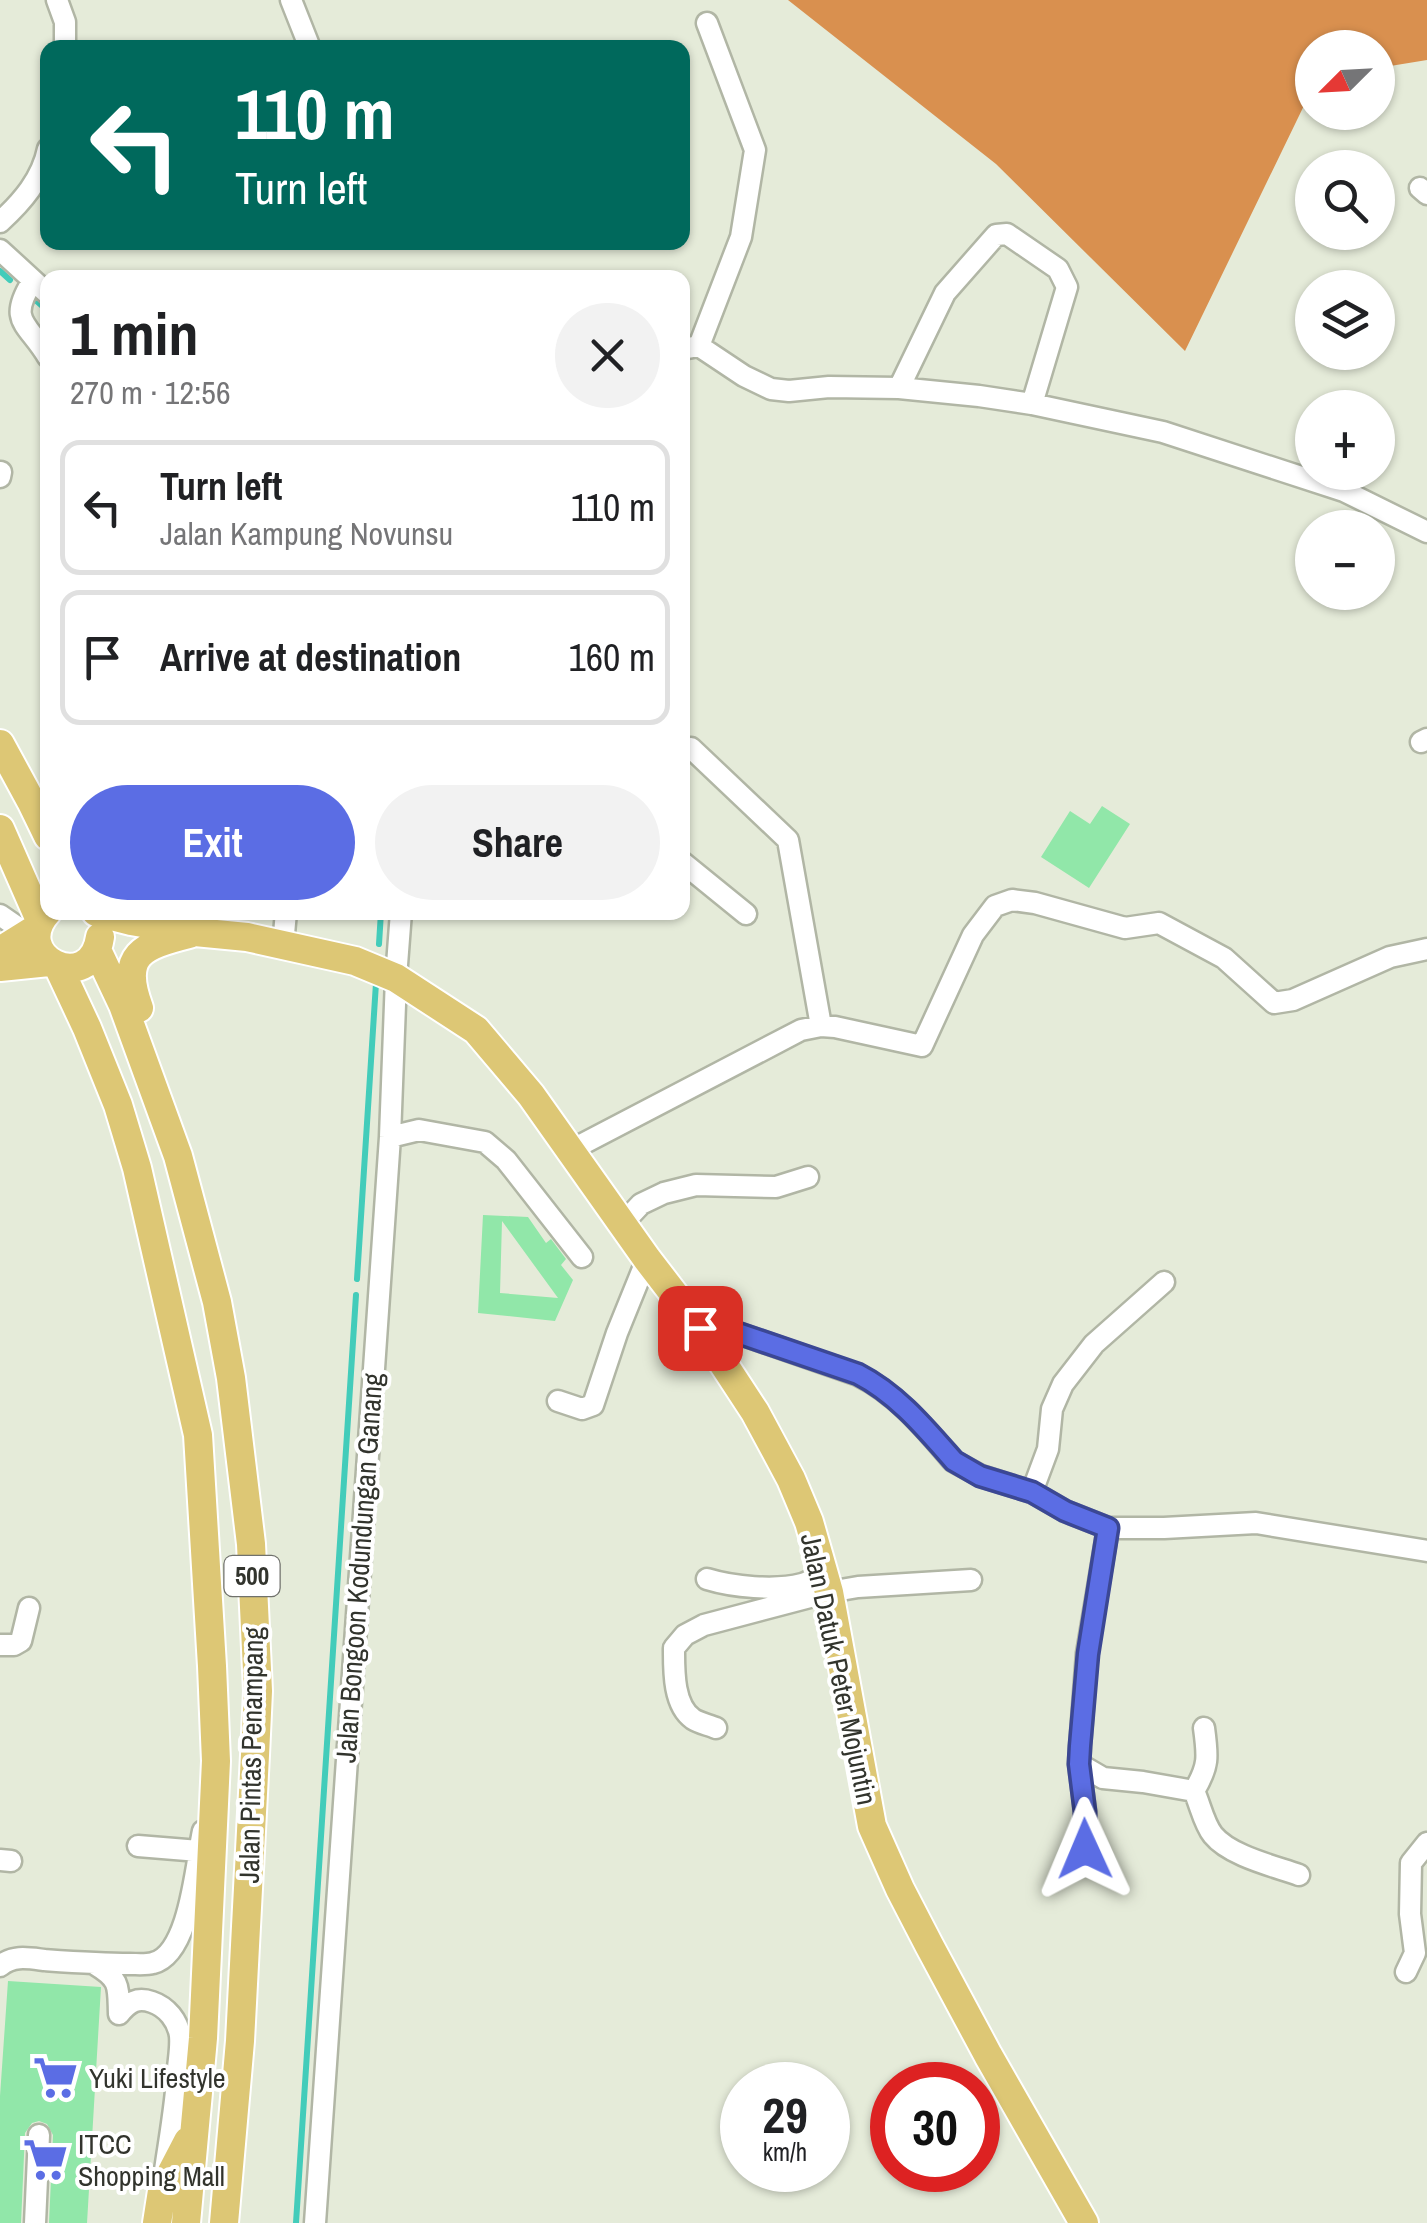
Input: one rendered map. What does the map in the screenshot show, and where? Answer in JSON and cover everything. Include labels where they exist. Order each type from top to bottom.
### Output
[{"type":"main road","points":[[0,744],[40,819]]},
{"type":"main road","name":"500","points":[[0,829],[38,923],[38,947],[54,964]]},
{"type":"main road","name":"500","points":[[96,920],[98,950]]},
{"type":"main road","name":"Jalan Datuk Peter Mojuntin","points":[[123,920],[247,937],[355,962],[396,978],[476,1030],[531,1095],[700,1328],[755,1412],[791,1478],[826,1582],[872,1826],[929,1945],[1084,2223]]},
{"type":"main road","points":[[0,951],[38,923]]},
{"type":"main road","points":[[168,1126],[168,1099],[134,994],[132,967],[144,949],[196,932]]},
{"type":"main road","points":[[0,967],[76,967],[98,950]]},
{"type":"main road","name":"Jalan Pintas Penampang","points":[[98,950],[124,1005],[168,1126],[217,1302],[251,1544],[258,1692],[240,2040],[224,2223]]},
{"type":"main road","name":"Jalan Pintas Penampang","points":[[54,964],[98,1052],[138,1168],[198,1435],[216,1761],[203,2038],[186,2223]]},
{"type":"main road","name":"500","points":[[157,2223],[162,2191],[194,2130]]},
{"type":"street","points":[[57,0],[65,22],[64,40]]},
{"type":"street","points":[[291,0],[307,40]]},
{"type":"street","points":[[707,23],[755,150],[742,237],[691,347],[771,389],[790,392],[829,387],[899,388],[1032,404],[1181,438],[1344,492],[1426,528]]},
{"type":"street","points":[[0,222],[22,201],[40,172]]},
{"type":"street","points":[[899,388],[953,282],[996,235],[1007,234],[1058,269],[1067,288],[1032,404]]},
{"type":"street","points":[[0,250],[40,288],[20,301],[25,326],[40,346]]},
{"type":"street","points":[[691,748],[788,840],[821,1026]]},
{"type":"street","points":[[690,868],[746,914]]},
{"type":"street","points":[[571,1150],[801,1030],[821,1026],[922,1046],[973,935],[995,906],[1012,900],[1125,928],[1160,924],[1224,958],[1274,1003],[1293,1000],[1390,957],[1427,948]]},
{"type":"street","points":[[0,915],[38,923]]},
{"type":"street","points":[[283,945],[285,920]]},
{"type":"street","name":"Jalan Bongoon Kodundungan Ganang","points":[[316,2223],[390,1137],[400,920]]},
{"type":"street","points":[[390,1137],[419,1130],[485,1142],[506,1160],[582,1257]]},
{"type":"street","points":[[623,1224],[641,1204],[664,1193],[696,1185],[776,1187],[808,1176]]},
{"type":"street","points":[[558,1401],[582,1409],[593,1404],[616,1333],[647,1259]]},
{"type":"street","points":[[1032,1492],[1048,1449],[1052,1408],[1063,1384],[1094,1344],[1164,1282]]},
{"type":"street","points":[[700,1328],[729,1330],[868,1379],[895,1398],[954,1461],[980,1476],[1032,1492],[1065,1511],[1108,1528],[1256,1523],[1427,1551]]},
{"type":"street","points":[[1085,1849],[1079,1764],[1088,1654],[1108,1528]]},
{"type":"street","points":[[707,1579],[728,1585],[780,1587],[826,1582],[858,1587],[971,1580]]},
{"type":"street","points":[[716,1728],[686,1712],[674,1678],[674,1648],[704,1624],[826,1582]]},
{"type":"street","points":[[0,1646],[21,1641],[29,1608]]},
{"type":"street","points":[[1194,1791],[1206,1770],[1204,1728]]},
{"type":"street","points":[[0,1966],[18,1958],[94,1964],[154,1963],[163,1959],[173,1949],[184,1926],[216,1761]]},
{"type":"street","points":[[1079,1764],[1102,1778],[1194,1791]]},
{"type":"street","points":[[1194,1791],[1211,1834],[1226,1846],[1264,1865],[1299,1874]]},
{"type":"street","points":[[1406,1972],[1415,1953],[1410,1914],[1411,1864],[1427,1843]]},
{"type":"street","points":[[138,1846],[199,1851]]},
{"type":"street","points":[[94,1964],[114,1976],[119,2014],[136,2000],[162,2005],[174,2017],[180,2036],[176,2097],[162,2191]]},
{"type":"street","points":[[34,2223],[39,2135]]},
{"type":"shaded area","points":[[788,0],[1427,0],[1427,60],[1395,65],[1395,30],[1295,30],[1295,124],[1185,351],[996,164]]},
{"type":"building","points":[[1102,806],[1130,824],[1089,888],[1041,857],[1070,811],[1090,824]]},
{"type":"building","points":[[483,1215],[528,1217],[546,1243],[551,1239],[566,1259],[561,1265],[573,1280],[555,1321],[478,1313]],"holes":[[[502,1221],[558,1298],[500,1293]]]},
{"type":"building","name":"ITCC Shopping Mall","points":[[8,1981],[101,1987],[87,2223],[49,2223],[53,2135],[47,2124],[39,2121],[32,2123],[25,2133],[21,2223],[0,2223],[0,2096]]},
{"type":"waterway","points":[[0,271],[10,280]]},
{"type":"waterway","points":[[32,297],[40,304]]},
{"type":"waterway","points":[[379,944],[380,920]]},
{"type":"waterway","points":[[357,1279],[376,983]]},
{"type":"waterway","points":[[296,2223],[356,1295]]},
{"type":"place","name":"Yuki Lifestyle","points":[[56,2078]]},
{"type":"place","name":"ITCC Shopping Mall","points":[[45,2160]]},
{"type":"route","points":[[700,1328],[729,1330],[858,1374],[895,1398],[965,1469],[1032,1492],[1065,1511],[1108,1528],[1088,1654],[1080,1746],[1085,1849]]}]
